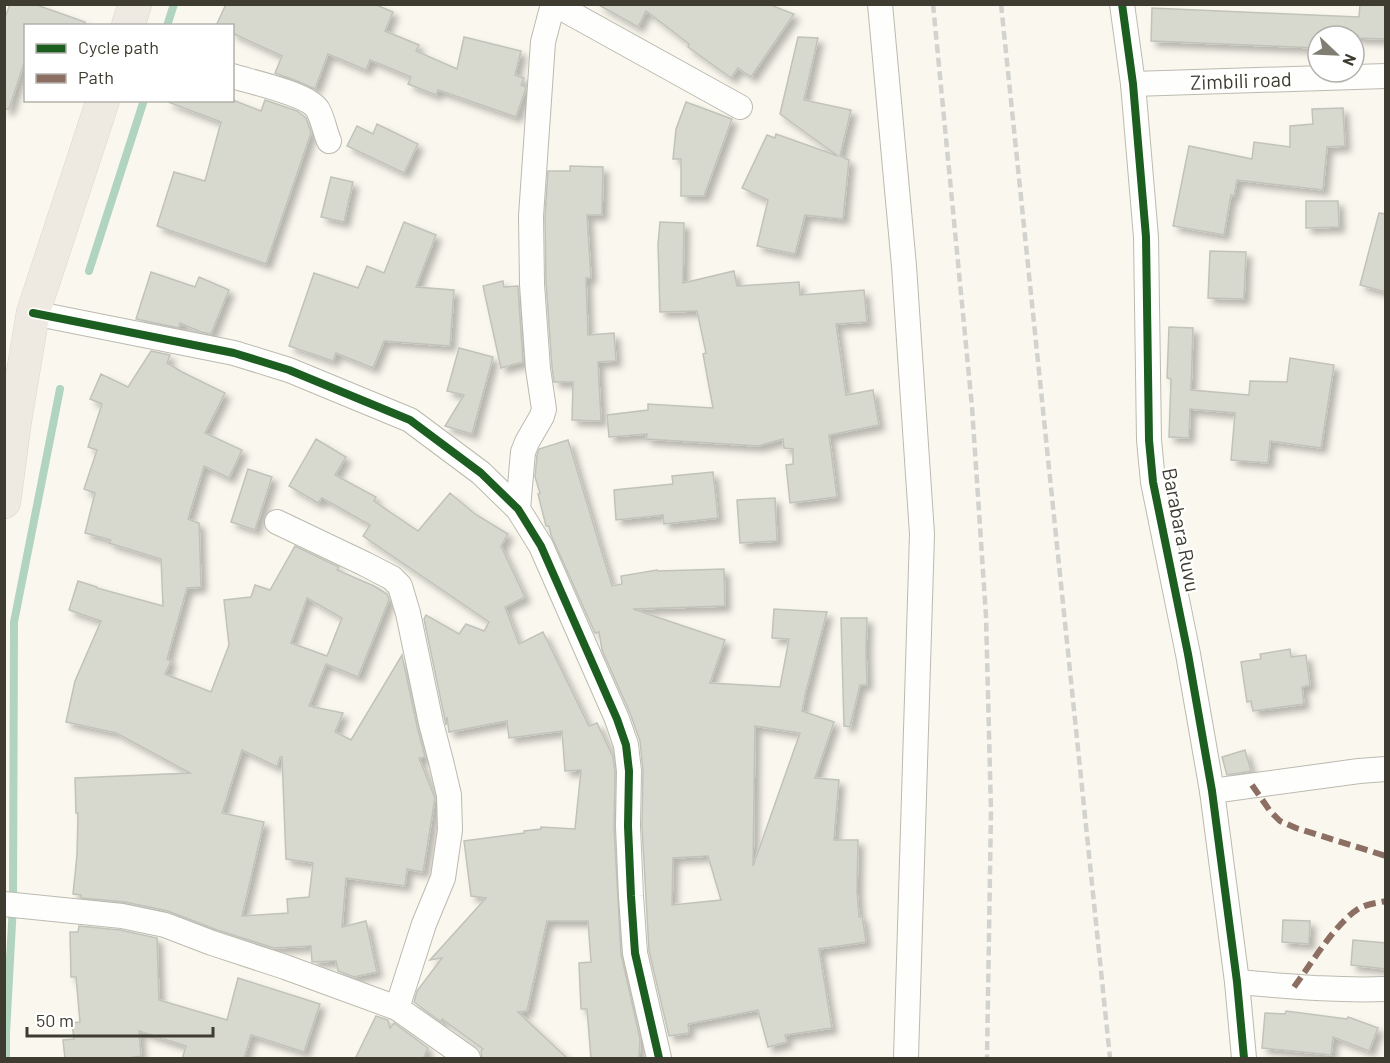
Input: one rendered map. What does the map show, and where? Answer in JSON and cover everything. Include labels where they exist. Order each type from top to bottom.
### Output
[{"type":"main road","points":[[129,24],[135,4]]},
{"type":"main road","points":[[4,502],[33,313],[102,102]]},
{"type":"street","points":[[518,509],[523,453],[544,409],[538,369],[532,284],[531,216],[543,42],[553,4],[740,107]]},
{"type":"street","points":[[880,4],[904,266],[922,534],[906,1059]]},
{"type":"street","name":"Barabara Ruvu","points":[[1122,4],[1133,84],[1146,237],[1149,440],[1153,482],[1188,654],[1212,791],[1245,1059]]},
{"type":"street","name":"Zimbili road","points":[[1133,84],[1386,76]]},
{"type":"street","points":[[234,77],[299,96],[310,102],[318,109],[329,141]]},
{"type":"street","points":[[33,313],[234,353],[289,370],[360,398],[410,420],[481,473],[518,509],[541,546],[617,719],[626,745],[629,771],[628,826],[635,953],[659,1059]]},
{"type":"street","points":[[278,522],[392,578],[400,586],[408,613],[449,795],[450,830],[443,878],[424,924],[397,1008]]},
{"type":"street","points":[[1212,791],[1386,769]]},
{"type":"street","points":[[4,904],[122,916],[165,925],[397,1008],[468,1059]]},
{"type":"street","points":[[1237,982],[1294,987],[1386,989]]},
{"type":"building","points":[[10,4],[34,4],[85,22],[85,24],[24,24],[24,63],[9,109],[4,109],[4,20]]},
{"type":"building","points":[[226,4],[374,4],[393,12],[385,31],[419,45],[416,51],[457,69],[464,37],[521,51],[515,75],[524,78],[521,85],[526,87],[516,117],[438,90],[436,95],[408,84],[411,77],[370,60],[366,70],[328,54],[315,89],[275,73],[282,56],[234,34],[234,24],[217,24]]},
{"type":"building","points":[[597,4],[768,4],[794,14],[751,77],[738,68],[731,78],[688,47],[689,44],[646,11],[638,27]]},
{"type":"building","points":[[1360,4],[1386,4],[1386,39],[1366,38],[1366,24],[1306,24],[1306,47],[1151,41],[1152,8],[1359,17]]},
{"type":"building","points":[[798,37],[818,38],[804,100],[851,110],[840,156],[849,160],[843,219],[805,215],[795,254],[757,246],[768,200],[742,188],[767,135],[775,138],[776,134],[838,156],[780,114]]},
{"type":"building","points":[[234,100],[261,111],[265,100],[297,111],[306,118],[311,133],[266,264],[157,226],[174,172],[205,181],[221,122],[168,102]]},
{"type":"building","points":[[686,102],[732,119],[704,196],[681,196],[681,159],[673,159],[676,129]]},
{"type":"building","points":[[1343,108],[1345,146],[1327,147],[1323,190],[1237,180],[1234,196],[1231,195],[1224,235],[1173,226],[1189,146],[1252,159],[1254,142],[1290,147],[1290,126],[1313,124],[1312,109]]},
{"type":"building","points":[[377,124],[418,144],[404,173],[347,146],[357,126],[373,134]]},
{"type":"building","points":[[570,166],[603,167],[602,215],[587,215],[591,278],[586,278],[588,335],[614,333],[616,361],[598,362],[601,421],[572,420],[573,382],[554,382],[552,367],[546,283],[545,216],[548,171],[570,171]]},
{"type":"building","points":[[331,177],[353,182],[344,222],[321,217]]},
{"type":"building","points":[[1306,201],[1338,201],[1339,227],[1306,228]]},
{"type":"building","points":[[1379,213],[1386,214],[1386,292],[1360,285]]},
{"type":"building","points":[[404,222],[436,235],[416,287],[454,290],[450,346],[384,341],[373,368],[336,353],[333,361],[289,346],[314,273],[358,288],[367,266],[384,273]]},
{"type":"building","points":[[660,222],[684,223],[683,283],[734,271],[737,286],[799,282],[800,295],[864,290],[867,322],[836,324],[846,395],[873,390],[879,425],[829,435],[837,497],[790,503],[786,465],[793,464],[793,449],[784,448],[783,439],[758,446],[646,439],[647,434],[609,437],[607,415],[648,410],[648,404],[713,408],[703,354],[706,353],[697,311],[660,312],[658,244]]},
{"type":"building","points":[[1210,251],[1246,252],[1244,299],[1208,298]]},
{"type":"building","points":[[151,272],[195,287],[199,277],[229,290],[211,334],[180,323],[179,328],[136,319]]},
{"type":"building","points":[[503,281],[504,287],[518,286],[523,362],[501,368],[483,286]]},
{"type":"building","points":[[1169,327],[1193,328],[1191,390],[1249,395],[1250,381],[1287,382],[1290,358],[1334,365],[1321,448],[1270,441],[1268,463],[1231,460],[1235,413],[1190,409],[1189,438],[1169,437],[1171,379],[1167,378]]},
{"type":"building","points":[[459,348],[493,357],[472,434],[445,426],[464,395],[447,391]]},
{"type":"building","points":[[151,351],[170,355],[167,363],[225,393],[205,433],[242,450],[229,478],[204,466],[188,519],[199,523],[201,587],[187,588],[167,659],[171,661],[165,674],[211,692],[229,645],[224,600],[251,597],[255,585],[270,590],[295,546],[339,567],[337,570],[387,594],[389,600],[358,677],[326,664],[309,706],[343,713],[335,732],[351,740],[402,655],[425,757],[419,758],[435,798],[423,872],[407,869],[405,886],[346,878],[342,927],[366,921],[377,972],[354,977],[338,971],[336,961],[312,962],[311,946],[274,948],[168,911],[125,902],[81,898],[81,895],[73,894],[78,813],[76,813],[75,778],[190,773],[116,733],[66,722],[75,681],[101,621],[69,610],[78,581],[163,606],[161,559],[85,533],[95,493],[84,489],[97,450],[88,447],[102,404],[90,399],[101,374],[128,387]],"holes":[[[307,598],[342,618],[327,656],[291,643]],[[242,750],[277,767],[282,757],[286,859],[313,863],[309,897],[287,899],[288,913],[242,916],[264,822],[222,813]]]},
{"type":"building","points":[[316,439],[346,457],[335,475],[376,497],[374,501],[418,531],[450,493],[475,514],[508,534],[501,546],[525,597],[505,607],[519,644],[543,632],[589,726],[597,723],[613,757],[614,827],[621,954],[640,1039],[639,1059],[591,1059],[587,1009],[581,1009],[579,963],[591,962],[588,921],[547,921],[527,1011],[518,1012],[568,1059],[482,1059],[483,1049],[414,1002],[417,991],[442,958],[430,960],[486,898],[471,896],[464,841],[524,833],[524,831],[541,829],[541,827],[575,829],[581,770],[565,771],[562,731],[509,738],[507,721],[449,732],[424,619],[426,615],[459,634],[466,624],[484,631],[489,622],[363,536],[370,525],[322,498],[318,503],[289,486]]},
{"type":"building","points":[[568,440],[612,586],[622,584],[621,576],[657,570],[724,569],[725,606],[633,609],[725,640],[710,683],[780,687],[789,639],[772,638],[774,609],[827,612],[802,711],[834,722],[815,778],[839,780],[834,840],[858,840],[859,917],[862,916],[866,942],[819,949],[832,1028],[785,1035],[787,1042],[768,1047],[758,1010],[688,1024],[689,1033],[669,1036],[649,951],[640,741],[602,650],[599,632],[595,633],[549,526],[546,526],[535,477],[539,449]],"holes":[[[755,726],[800,733],[753,866]],[[708,856],[721,900],[672,905],[673,858]]]},
{"type":"building","points":[[248,469],[272,477],[255,530],[231,522]]},
{"type":"building","points":[[713,472],[718,518],[664,524],[663,515],[616,520],[614,490],[673,484],[672,476]]},
{"type":"building","points":[[775,498],[777,541],[740,543],[737,500]]},
{"type":"building","points":[[841,618],[867,618],[867,685],[860,685],[850,727],[844,726]]},
{"type":"building","points":[[1290,649],[1291,657],[1306,655],[1310,685],[1302,687],[1304,704],[1253,711],[1251,701],[1247,702],[1241,662],[1261,659],[1260,654]]},
{"type":"building","points":[[1245,750],[1251,771],[1227,775],[1222,757]]},
{"type":"building","points":[[1283,920],[1310,921],[1309,944],[1282,942]]},
{"type":"building","points":[[79,926],[120,930],[157,938],[159,1000],[227,1020],[238,978],[320,1004],[304,1052],[251,1035],[244,1059],[182,1059],[186,1046],[139,1031],[141,1056],[122,1059],[65,1059],[63,1040],[74,1039],[72,1023],[80,1022],[76,977],[71,977],[70,932],[78,932]]},
{"type":"building","points":[[1353,940],[1386,943],[1386,969],[1351,965]]},
{"type":"building","points":[[1286,1011],[1347,1019],[1348,1017],[1378,1028],[1369,1051],[1333,1037],[1331,1055],[1262,1048],[1265,1013],[1285,1014]]},
{"type":"building","points":[[376,1016],[388,1020],[390,1028],[394,1023],[428,1048],[423,1059],[355,1059]]},
{"type":"waterway","points":[[168,24],[174,4]]},
{"type":"waterway","points":[[89,271],[143,102]]},
{"type":"waterway","points":[[6,1058],[13,905],[14,622],[60,389]]},
{"type":"railway","points":[[933,4],[972,407],[986,616],[991,811],[987,1058]]},
{"type":"railway","points":[[1001,4],[1110,1058]]},
{"type":"marked path","points":[[1252,785],[1280,821],[1386,856]]},
{"type":"marked path","points":[[1294,987],[1332,934],[1349,916],[1364,906],[1386,901]]},
{"type":"cycle path","points":[[1122,4],[1133,84],[1146,237],[1149,440],[1153,482],[1188,654],[1212,791],[1237,982],[1244,1058]]},
{"type":"cycle path","points":[[33,313],[234,353],[289,370],[410,420],[481,473],[518,509],[541,546],[617,719],[626,745],[629,771],[628,826],[635,953],[659,1058]]}]
